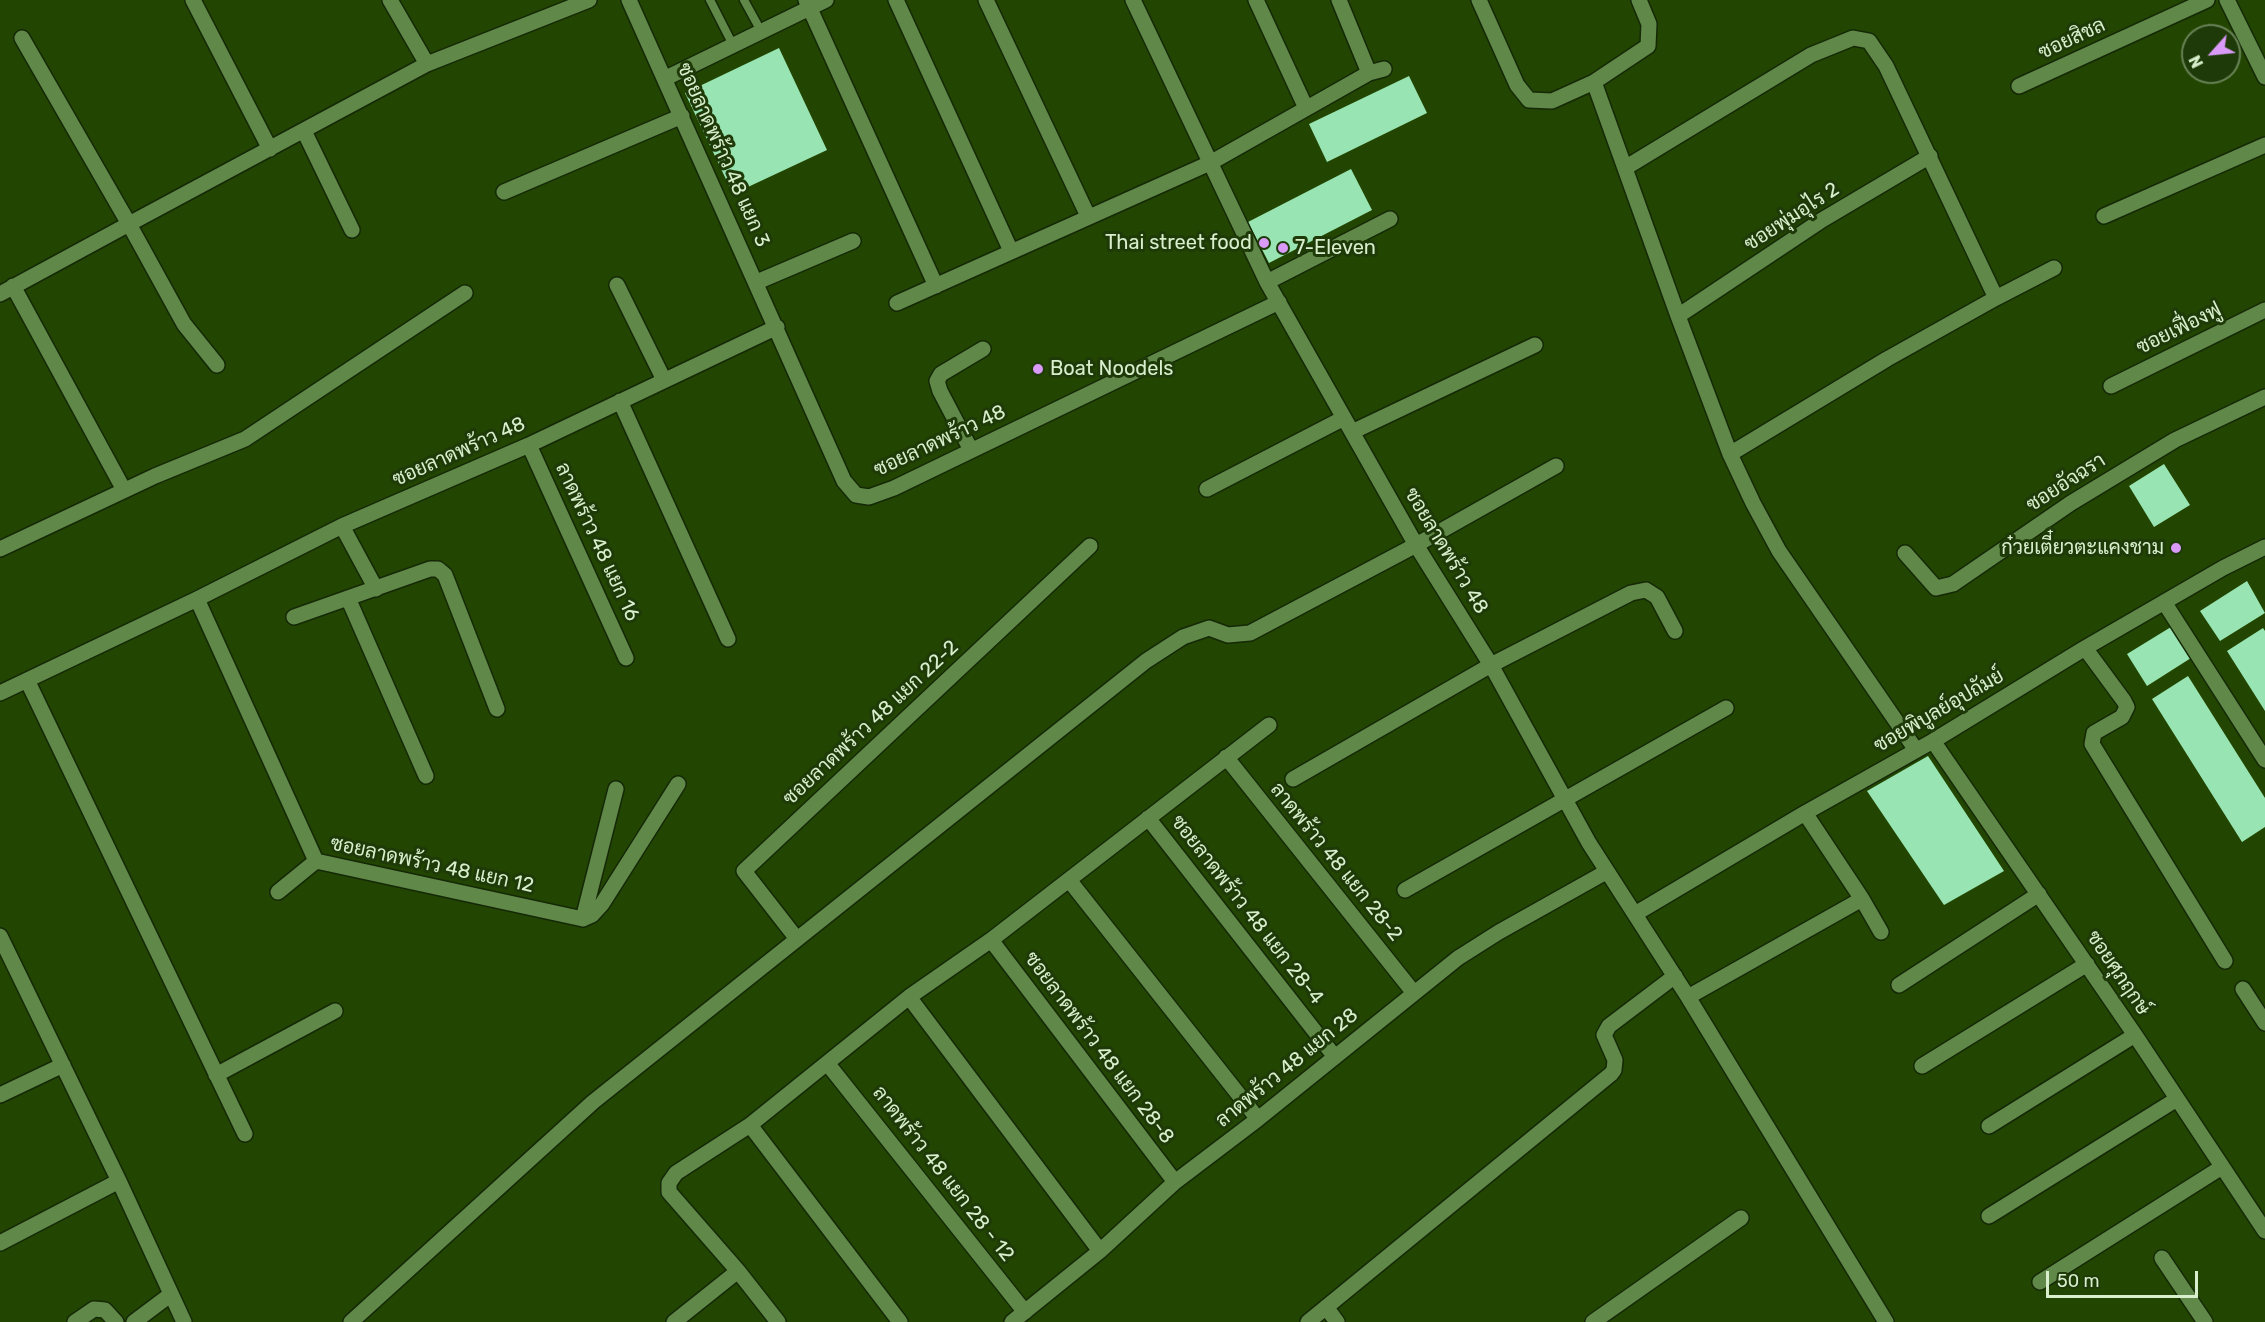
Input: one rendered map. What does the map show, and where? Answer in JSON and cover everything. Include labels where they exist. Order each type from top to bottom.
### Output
[{"type":"street","points":[[194,0],[270,149]]},
{"type":"street","points":[[390,0],[427,64]]},
{"type":"street","points":[[124,490],[7,290],[427,64],[589,0]]},
{"type":"street","name":"ซอยลาดพร้าว 48 แยก 3","points":[[629,0],[777,327]]},
{"type":"street","points":[[666,78],[761,31],[807,4],[826,0]]},
{"type":"street","points":[[896,0],[1011,251]]},
{"type":"street","points":[[986,0],[1088,216]]},
{"type":"street","points":[[1133,0],[1267,282],[1280,302]]},
{"type":"street","points":[[1257,0],[1306,108]]},
{"type":"street","points":[[1339,0],[1369,73]]},
{"type":"street","points":[[1479,0],[1517,85],[1529,100],[1552,101],[1594,82],[1648,46],[1649,24],[1639,0]]},
{"type":"street","name":"ซอยสิชล","points":[[2019,86],[2207,0]]},
{"type":"street","points":[[2227,0],[2265,77]]},
{"type":"street","points":[[807,4],[936,286]]},
{"type":"street","points":[[22,38],[184,324],[217,365]]},
{"type":"street","points":[[1624,168],[1802,61],[1853,38],[1869,41],[1886,66],[1996,298]]},
{"type":"street","points":[[897,303],[1210,163],[1369,73],[1384,69]]},
{"type":"street","points":[[1594,82],[1730,454],[1753,503],[1779,551],[1916,750]]},
{"type":"street","points":[[504,192],[682,116]]},
{"type":"street","points":[[304,131],[352,230]]},
{"type":"street","points":[[2104,216],[2265,145]]},
{"type":"street","name":"ซอยพุ่มอุไร 2","points":[[1678,316],[1822,220],[1930,156]]},
{"type":"street","points":[[1267,282],[1390,219]]},
{"type":"street","points":[[757,282],[853,241]]},
{"type":"street","points":[[1730,454],[1887,359],[2055,268]]},
{"type":"street","points":[[617,285],[664,380]]},
{"type":"street","points":[[0,549],[124,490],[245,439],[465,293]]},
{"type":"street","name":"ซอยลาดพร้าว 48","points":[[0,693],[197,599],[342,526],[529,445],[777,327],[844,481],[856,495],[869,497],[1280,302],[1416,545],[1491,665],[1606,872],[1675,976],[1886,1322]]},
{"type":"street","name":"ซอยเฟื่องฟู","points":[[2111,386],[2265,310]]},
{"type":"street","points":[[1352,432],[1535,345]]},
{"type":"street","points":[[972,450],[940,391],[937,381],[941,374],[983,350]]},
{"type":"street","name":"ซอยอัจฉรา","points":[[1905,553],[1936,588],[1953,584],[2072,503],[2175,440],[2265,397]]},
{"type":"street","points":[[620,401],[728,639]]},
{"type":"street","points":[[1207,489],[1344,418]]},
{"type":"street","name":"ลาดพร้าว 48 แยก 16","points":[[529,445],[626,658]]},
{"type":"street","points":[[351,1322],[593,1102],[1146,661],[1183,637],[1209,628],[1228,635],[1250,633],[1416,545],[1556,466]]},
{"type":"street","points":[[342,526],[376,589]]},
{"type":"street","name":"ซอยลาดพร้าว 48 แยก 22-2","points":[[797,939],[744,871],[1090,546]]},
{"type":"street","name":"ซอยพิบูลย์อุปถัมย์","points":[[1635,914],[1805,813],[1933,741],[2085,648],[2265,547]]},
{"type":"street","points":[[294,617],[430,569],[438,569],[445,575],[497,709]]},
{"type":"street","points":[[1293,779],[1491,665],[1631,593],[1646,590],[1657,597],[1675,631]]},
{"type":"street","points":[[348,598],[426,776]]},
{"type":"street","name":"ซอยลาดพร้าว 48 แยก 12","points":[[197,599],[316,861],[583,919]]},
{"type":"street","points":[[2164,602],[2265,760]]},
{"type":"street","points":[[2085,648],[2127,707],[2122,717],[2094,733],[2092,744],[2225,961]]},
{"type":"street","points":[[27,680],[245,1134]]},
{"type":"street","points":[[1405,890],[1726,708]]},
{"type":"street","points":[[778,1322],[738,1271],[669,1192],[669,1183],[676,1173],[750,1125],[909,997],[991,940],[1269,725]]},
{"type":"street","name":"ซอยศุภฤกษ์","points":[[1933,741],[2087,964],[2265,1231]]},
{"type":"street","name":"ลาดพร้าว 48 แยก 28-2","points":[[1226,757],[1414,993]]},
{"type":"street","points":[[583,919],[592,915],[602,904],[678,784]]},
{"type":"street","points":[[583,919],[616,789]]},
{"type":"street","points":[[1805,813],[1881,932]]},
{"type":"street","name":"ซอยลาดพร้าว 48 แยก 28-4","points":[[1148,818],[1335,1057]]},
{"type":"street","points":[[278,892],[316,861]]},
{"type":"street","name":"ลาดพร้าว 48 แยก 28","points":[[1012,1322],[1100,1251],[1175,1182],[1476,946],[1606,872]]},
{"type":"street","points":[[1069,880],[1258,1119]]},
{"type":"street","points":[[1899,985],[2039,894]]},
{"type":"street","points":[[1688,997],[1862,899]]},
{"type":"street","points":[[0,936],[119,1181],[184,1322]]},
{"type":"street","name":"ซอยลาดพร้าว 48 แยก 28-8","points":[[991,940],[1175,1182]]},
{"type":"street","points":[[1922,1066],[2087,964]]},
{"type":"street","points":[[1308,1322],[1611,1074],[1615,1060],[1604,1035],[1609,1026],[1675,976]]},
{"type":"street","points":[[2243,989],[2265,1023]]},
{"type":"street","points":[[909,997],[1100,1251]]},
{"type":"street","points":[[216,1075],[335,1011]]},
{"type":"street","points":[[1989,1126],[2135,1035]]},
{"type":"street","name":"ลาดพร้าว 48 แยก 28 - 12","points":[[827,1063],[1025,1312]]},
{"type":"street","points":[[0,1095],[63,1065]]},
{"type":"street","points":[[1989,1216],[2177,1099]]},
{"type":"street","points":[[750,1125],[900,1322]]},
{"type":"street","points":[[2040,1282],[2222,1167]]},
{"type":"street","points":[[0,1244],[119,1181]]},
{"type":"street","points":[[1593,1322],[1741,1218]]},
{"type":"street","points":[[2162,1258],[2205,1322]]},
{"type":"street","points":[[674,1322],[738,1271]]},
{"type":"street","points":[[134,1322],[170,1294]]},
{"type":"street","points":[[1326,1307],[1337,1322]]},
{"type":"street","points":[[75,1322],[94,1309],[105,1310],[116,1322]]},
{"type":"lane","points":[[710,0],[733,45]]},
{"type":"lane","points":[[744,0],[761,31]]},
{"type":"building","points":[[779,48],[827,150],[733,194],[685,93]]},
{"type":"building","points":[[1409,76],[1427,113],[1327,162],[1309,124]]},
{"type":"building","points":[[1351,169],[1372,210],[1269,263],[1248,222]]},
{"type":"building","points":[[2164,464],[2190,505],[2154,527],[2129,486]]},
{"type":"building","points":[[2247,581],[2265,613],[2220,641],[2200,611]]},
{"type":"building","points":[[2171,627],[2191,658],[2147,686],[2127,654]]},
{"type":"building","points":[[2263,628],[2265,631],[2265,711],[2227,651]]},
{"type":"building","points":[[2188,676],[2265,798],[2265,827],[2242,842],[2152,699]]},
{"type":"building","points":[[1928,756],[2004,871],[1944,905],[1867,791]]},
{"type":"place","name":"Thai street food","points":[[1264,243]]},
{"type":"place","name":"7-Eleven","points":[[1283,248]]},
{"type":"place","name":"Boat Noodels","points":[[1038,369]]},
{"type":"place","name":"ก๋วยเตี๋ยวตะแคงชาม","points":[[2176,548]]}]
